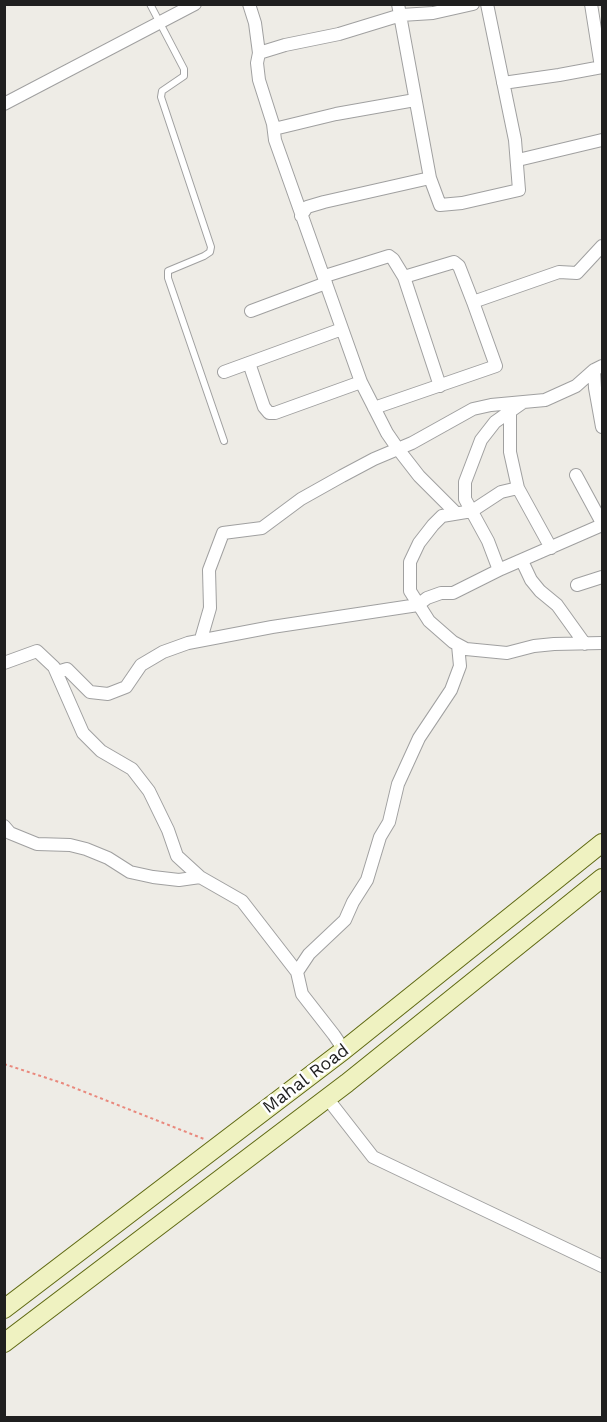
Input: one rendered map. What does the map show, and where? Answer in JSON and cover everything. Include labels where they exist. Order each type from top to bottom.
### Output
[{"type":"main road","name":"Mahal Road","points":[[4,1309],[344,1050],[603,843]]},
{"type":"main road","name":"Mahal Road","points":[[4,1343],[327,1098],[603,878]]},
{"type":"street","points":[[4,104],[195,4]]},
{"type":"street","points":[[249,4],[255,23],[259,52],[257,63],[259,80],[274,129],[275,140],[361,382],[398,449],[419,476],[456,513]]},
{"type":"street","points":[[259,52],[339,34],[400,10],[433,13],[472,4]]},
{"type":"street","points":[[400,10],[430,178],[440,205],[462,203],[519,190],[518,160],[487,4]]},
{"type":"street","points":[[503,82],[602,67],[591,4]]},
{"type":"street","points":[[274,129],[336,114],[415,100]]},
{"type":"street","points":[[518,160],[603,140]]},
{"type":"street","points":[[301,216],[307,207],[430,178]]},
{"type":"street","points":[[473,302],[559,272],[577,273],[603,246]]},
{"type":"street","points":[[251,311],[388,256],[393,259],[404,277],[440,386]]},
{"type":"street","points":[[374,408],[496,366],[459,266],[454,262],[404,277]]},
{"type":"street","points":[[224,372],[342,329]]},
{"type":"street","points":[[249,363],[264,407],[269,413],[275,414],[361,382]]},
{"type":"street","points":[[201,639],[210,608],[209,570],[223,533],[262,528],[301,500],[374,459],[474,409],[544,400],[576,386],[598,368]]},
{"type":"street","points":[[598,368],[595,388],[603,427]]},
{"type":"street","points":[[499,570],[488,541],[465,499],[465,482],[481,440],[495,422],[523,402]]},
{"type":"street","points":[[510,412],[510,452],[518,488],[551,548]]},
{"type":"street","points":[[57,672],[67,669],[90,692],[108,694],[126,687],[141,665],[163,652],[201,639],[418,605],[427,598],[441,593],[453,593],[603,524],[576,475]]},
{"type":"street","points":[[518,488],[501,492],[472,511],[442,516],[419,543],[410,562],[410,591],[429,621],[466,649],[507,653],[544,645],[603,643]]},
{"type":"street","points":[[522,561],[531,580],[557,606],[585,644]]},
{"type":"street","points":[[577,585],[603,577]]},
{"type":"street","points":[[297,972],[309,954],[345,920],[367,880],[380,837],[389,822],[398,784],[419,738],[451,690],[460,666],[458,645]]},
{"type":"street","points":[[4,663],[37,651],[54,667],[83,734],[101,751],[132,769],[149,791],[168,830],[177,856],[200,877],[242,901],[297,972],[302,994],[344,1050]]},
{"type":"street","points":[[4,826],[10,833],[37,843],[70,845],[86,849],[108,858],[130,872],[179,880],[200,877]]},
{"type":"street","points":[[327,1098],[373,1157],[603,1266]]},
{"type":"lane","points":[[150,4],[184,69],[184,76],[162,91],[162,102],[211,247],[210,252],[204,256],[173,267],[168,271],[168,278],[224,441]]},
{"type":"path","points":[[4,1064],[62,1083],[219,1145]]}]
